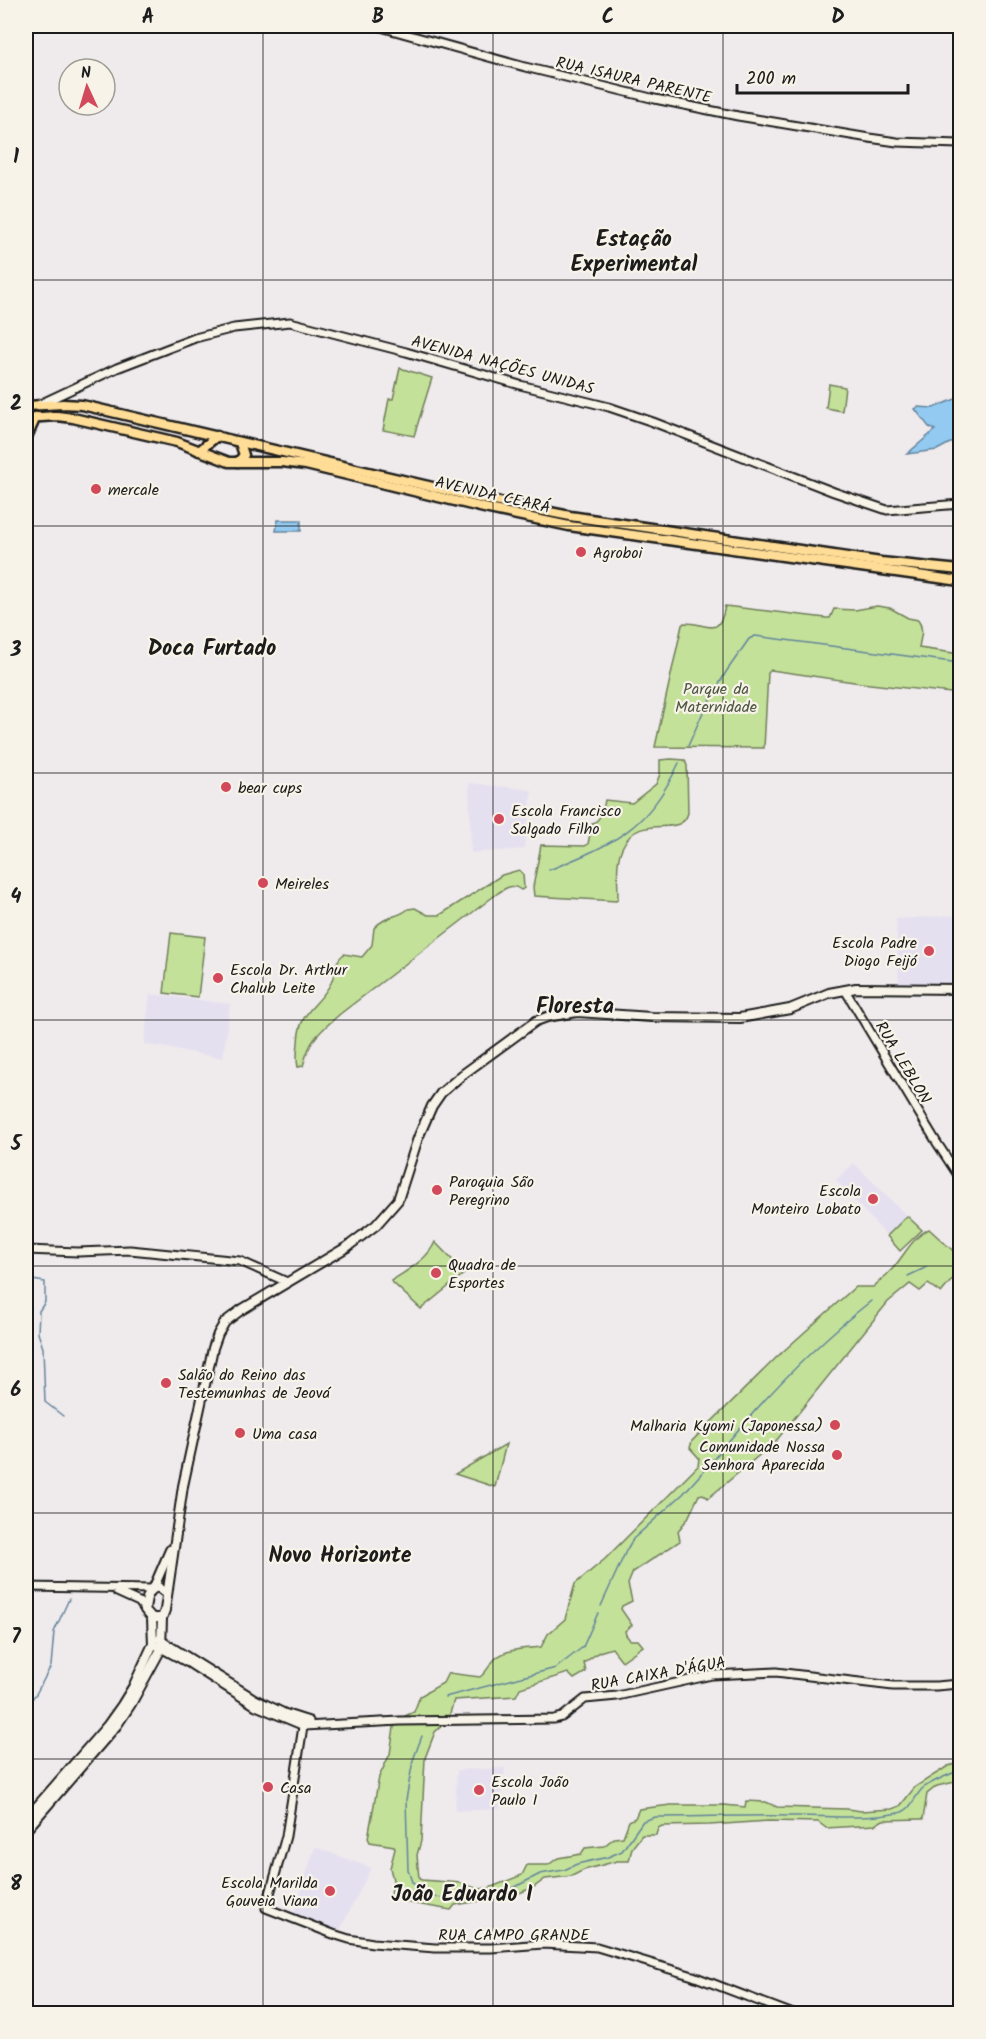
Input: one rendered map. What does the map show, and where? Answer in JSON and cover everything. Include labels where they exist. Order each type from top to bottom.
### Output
[{"type":"main road","points":[[26,417],[28,411],[38,405]]},
{"type":"main road","name":"AVENIDA CEARÁ","points":[[26,406],[82,405],[484,499],[570,516],[881,562],[960,570]]},
{"type":"main road","name":"AVENIDA CEARÁ","points":[[26,417],[73,418],[177,442],[229,462],[282,462],[306,465],[569,526],[960,581]]},
{"type":"main road","points":[[26,438],[36,417]]},
{"type":"main road","points":[[200,451],[217,436]]},
{"type":"main road","points":[[238,462],[244,455],[240,443]]},
{"type":"main road","points":[[26,1830],[117,1725],[131,1704],[158,1643],[175,1537],[203,1392],[218,1335],[231,1317],[347,1247],[387,1215],[398,1200],[418,1138],[432,1106],[441,1093],[536,1021],[547,1017],[577,1012],[708,1019],[755,1017],[790,1009],[817,997],[845,990],[882,987],[960,989]]},
{"type":"main road","points":[[26,1819],[112,1719],[158,1643],[152,1618],[145,1611],[148,1594],[153,1588],[175,1537]]},
{"type":"main road","points":[[153,1588],[159,1587],[167,1594]]},
{"type":"main road","points":[[152,1618],[162,1618]]},
{"type":"street","name":"RUA ISAURA PARENTE","points":[[377,26],[525,67],[655,99],[738,116],[897,142],[960,144]]},
{"type":"street","name":"AVENIDA NAÇÕES UNIDAS","points":[[38,405],[117,368],[195,338],[234,328],[290,322],[527,387],[583,400],[653,422],[834,492],[887,510],[960,504]]},
{"type":"street","name":"RUA LEBLON","points":[[845,990],[960,1178]]},
{"type":"street","points":[[26,1250],[78,1252],[130,1250],[240,1261],[287,1282]]},
{"type":"street","points":[[26,1587],[112,1590],[153,1588]]},
{"type":"street","points":[[112,1590],[130,1596],[139,1602],[145,1611]]},
{"type":"street","name":"RUA CAIXA D'ÁGUA","points":[[158,1643],[256,1706],[287,1720],[304,1723],[554,1719],[562,1717],[585,1699],[616,1696],[711,1675],[754,1672],[788,1673],[893,1686],[930,1687],[960,1684]]},
{"type":"street","name":"RUA CAIXA D'ÁGUA","points":[[158,1643],[255,1699],[304,1723]]},
{"type":"street","points":[[287,1720],[300,1731],[302,1739]]},
{"type":"street","points":[[302,1739],[304,1723]]},
{"type":"street","name":"RUA CAMPO GRANDE","points":[[302,1739],[286,1836],[266,1908],[341,1937],[373,1943],[435,1948],[491,1948],[543,1944],[597,1947],[686,1974],[793,2013]]},
{"type":"shaded area","name":"Escola Francisco Salgado Filho","points":[[469,783],[532,790],[524,849],[471,853]]},
{"type":"shaded area","name":"Escola Padre Diogo Feijó","points":[[960,915],[960,983],[899,983],[896,919]]},
{"type":"shaded area","points":[[150,994],[230,1004],[223,1058],[144,1044]]},
{"type":"shaded area","name":"Escola Monteiro Lobato","points":[[854,1163],[907,1216],[887,1236],[836,1180]]},
{"type":"shaded area","name":"Escola João Paulo I","points":[[505,1768],[500,1809],[455,1811],[457,1770]]},
{"type":"shaded area","name":"Escola Marilda Gouveia Viana","points":[[315,1847],[371,1868],[339,1932],[294,1913]]},
{"type":"green space","points":[[400,368],[432,378],[414,436],[383,430],[389,399],[393,399]]},
{"type":"green space","points":[[829,384],[845,387],[842,411],[826,408]]},
{"type":"green space","name":"Parque da Maternidade","points":[[725,606],[826,618],[830,618],[834,609],[855,610],[877,606],[890,608],[908,618],[918,620],[922,631],[919,648],[960,654],[960,694],[771,670],[768,673],[764,748],[655,747],[682,625],[684,623],[716,626],[720,623]]},
{"type":"green space","name":"Parque da Maternidade","points":[[660,760],[685,760],[687,766],[688,813],[684,821],[677,825],[649,827],[630,836],[620,852],[616,901],[534,896],[533,887],[541,845],[585,846],[588,844],[592,824],[602,814],[605,800],[632,803],[656,784],[660,774]]},
{"type":"green space","points":[[519,870],[523,874],[524,888],[521,890],[509,887],[498,893],[340,1014],[312,1042],[303,1066],[298,1067],[297,1052],[302,1023],[331,983],[337,963],[344,954],[362,957],[372,945],[374,928],[387,919],[415,908],[428,915],[440,915],[502,875]]},
{"type":"green space","points":[[171,933],[205,937],[198,997],[164,993]]},
{"type":"green space","points":[[907,1216],[922,1230],[900,1251],[887,1236]]},
{"type":"green space","points":[[929,1229],[960,1257],[960,1270],[941,1293],[928,1284],[920,1291],[910,1284],[888,1302],[776,1441],[708,1498],[703,1494],[699,1495],[688,1518],[678,1531],[680,1541],[633,1572],[628,1584],[632,1601],[622,1606],[621,1609],[632,1625],[625,1631],[626,1635],[630,1640],[638,1640],[643,1646],[622,1661],[612,1648],[599,1652],[584,1663],[586,1672],[574,1679],[568,1673],[520,1688],[516,1696],[454,1700],[448,1720],[435,1732],[425,1758],[421,1841],[417,1855],[419,1879],[462,1883],[478,1889],[489,1888],[522,1875],[527,1865],[548,1865],[558,1858],[581,1854],[585,1848],[604,1846],[614,1838],[623,1837],[629,1821],[635,1818],[639,1809],[671,1805],[745,1807],[746,1801],[766,1802],[777,1807],[861,1811],[892,1809],[900,1806],[915,1787],[948,1766],[960,1763],[960,1781],[937,1786],[927,1794],[923,1819],[883,1820],[875,1825],[826,1828],[818,1822],[768,1821],[662,1826],[658,1828],[656,1835],[642,1835],[632,1848],[629,1861],[617,1861],[584,1870],[572,1876],[545,1879],[534,1887],[512,1896],[455,1905],[451,1910],[410,1903],[391,1895],[393,1880],[390,1868],[394,1846],[370,1842],[368,1838],[379,1777],[390,1754],[394,1727],[405,1716],[414,1712],[420,1696],[443,1683],[448,1673],[480,1677],[500,1655],[516,1650],[541,1647],[548,1634],[565,1619],[575,1584],[605,1559],[698,1466],[699,1458],[690,1448],[692,1441],[778,1356],[855,1287],[873,1287],[887,1275],[914,1241]]},
{"type":"green space","points":[[435,1242],[465,1273],[421,1309],[391,1281],[422,1259]]},
{"type":"green space","points":[[506,1444],[495,1487],[455,1474]]},
{"type":"water","points":[[960,397],[960,442],[950,443],[937,450],[907,454],[935,430],[929,427],[915,409],[918,407],[933,408]]},
{"type":"water","points":[[278,520],[301,520],[301,531],[276,531]]},
{"type":"waterway","points":[[688,746],[704,710],[726,672],[749,639],[755,636],[960,663]]},
{"type":"waterway","points":[[549,870],[593,851],[627,832],[654,804],[679,763]]},
{"type":"waterway","points":[[908,1276],[927,1267]]},
{"type":"waterway","points":[[26,1279],[45,1282],[45,1302],[39,1311],[38,1333],[43,1348],[45,1402],[63,1416]]},
{"type":"waterway","points":[[713,1460],[788,1376],[828,1337],[871,1301]]},
{"type":"waterway","points":[[601,1606],[633,1539],[683,1494],[708,1466]]},
{"type":"waterway","points":[[26,1704],[36,1694],[51,1666],[54,1632],[69,1599]]},
{"type":"waterway","points":[[445,1697],[556,1668],[583,1647],[598,1613]]},
{"type":"waterway","points":[[422,1736],[413,1760],[406,1800],[408,1870],[412,1882],[419,1890],[431,1897],[487,1896],[515,1887],[540,1874],[564,1870],[577,1864],[608,1857],[622,1851],[643,1821],[655,1817],[861,1817],[903,1812],[923,1788],[960,1770]]},
{"type":"place","name":"mercale","points":[[96,489]]},
{"type":"place","name":"Agroboi","points":[[581,552]]},
{"type":"place","name":"bear cups","points":[[226,787]]},
{"type":"place","name":"Escola Francisco Salgado Filho","points":[[499,819]]},
{"type":"place","name":"Meireles","points":[[263,883]]},
{"type":"place","name":"Escola Padre Diogo Feijó","points":[[929,951]]},
{"type":"place","name":"Escola Dr. Arthur Chalub Leite","points":[[218,978]]},
{"type":"place","name":"Paroquia São Peregrino","points":[[437,1190]]},
{"type":"place","name":"Escola Monteiro Lobato","points":[[873,1199]]},
{"type":"place","name":"Quadra de Esportes","points":[[436,1273]]},
{"type":"place","name":"Salão do Reino das Testemunhas de Jeová","points":[[166,1383]]},
{"type":"place","name":"Malharia Kyomi (Japonessa)","points":[[835,1425]]},
{"type":"place","name":"Uma casa","points":[[240,1433]]},
{"type":"place","name":"Comunidade Nossa Senhora Aparecida","points":[[837,1455]]},
{"type":"place","name":"Casa","points":[[268,1787]]},
{"type":"place","name":"Escola João Paulo I","points":[[479,1790]]},
{"type":"place","name":"Escola Marilda Gouveia Viana","points":[[330,1891]]},
{"type":"district","name":"Estação Experimental","points":[[634,250]]},
{"type":"district","name":"Doca Furtado","points":[[212,647]]},
{"type":"district","name":"Floresta","points":[[575,1005]]},
{"type":"district","name":"Novo Horizonte","points":[[340,1554]]},
{"type":"district","name":"João Eduardo I","points":[[462,1893]]}]
